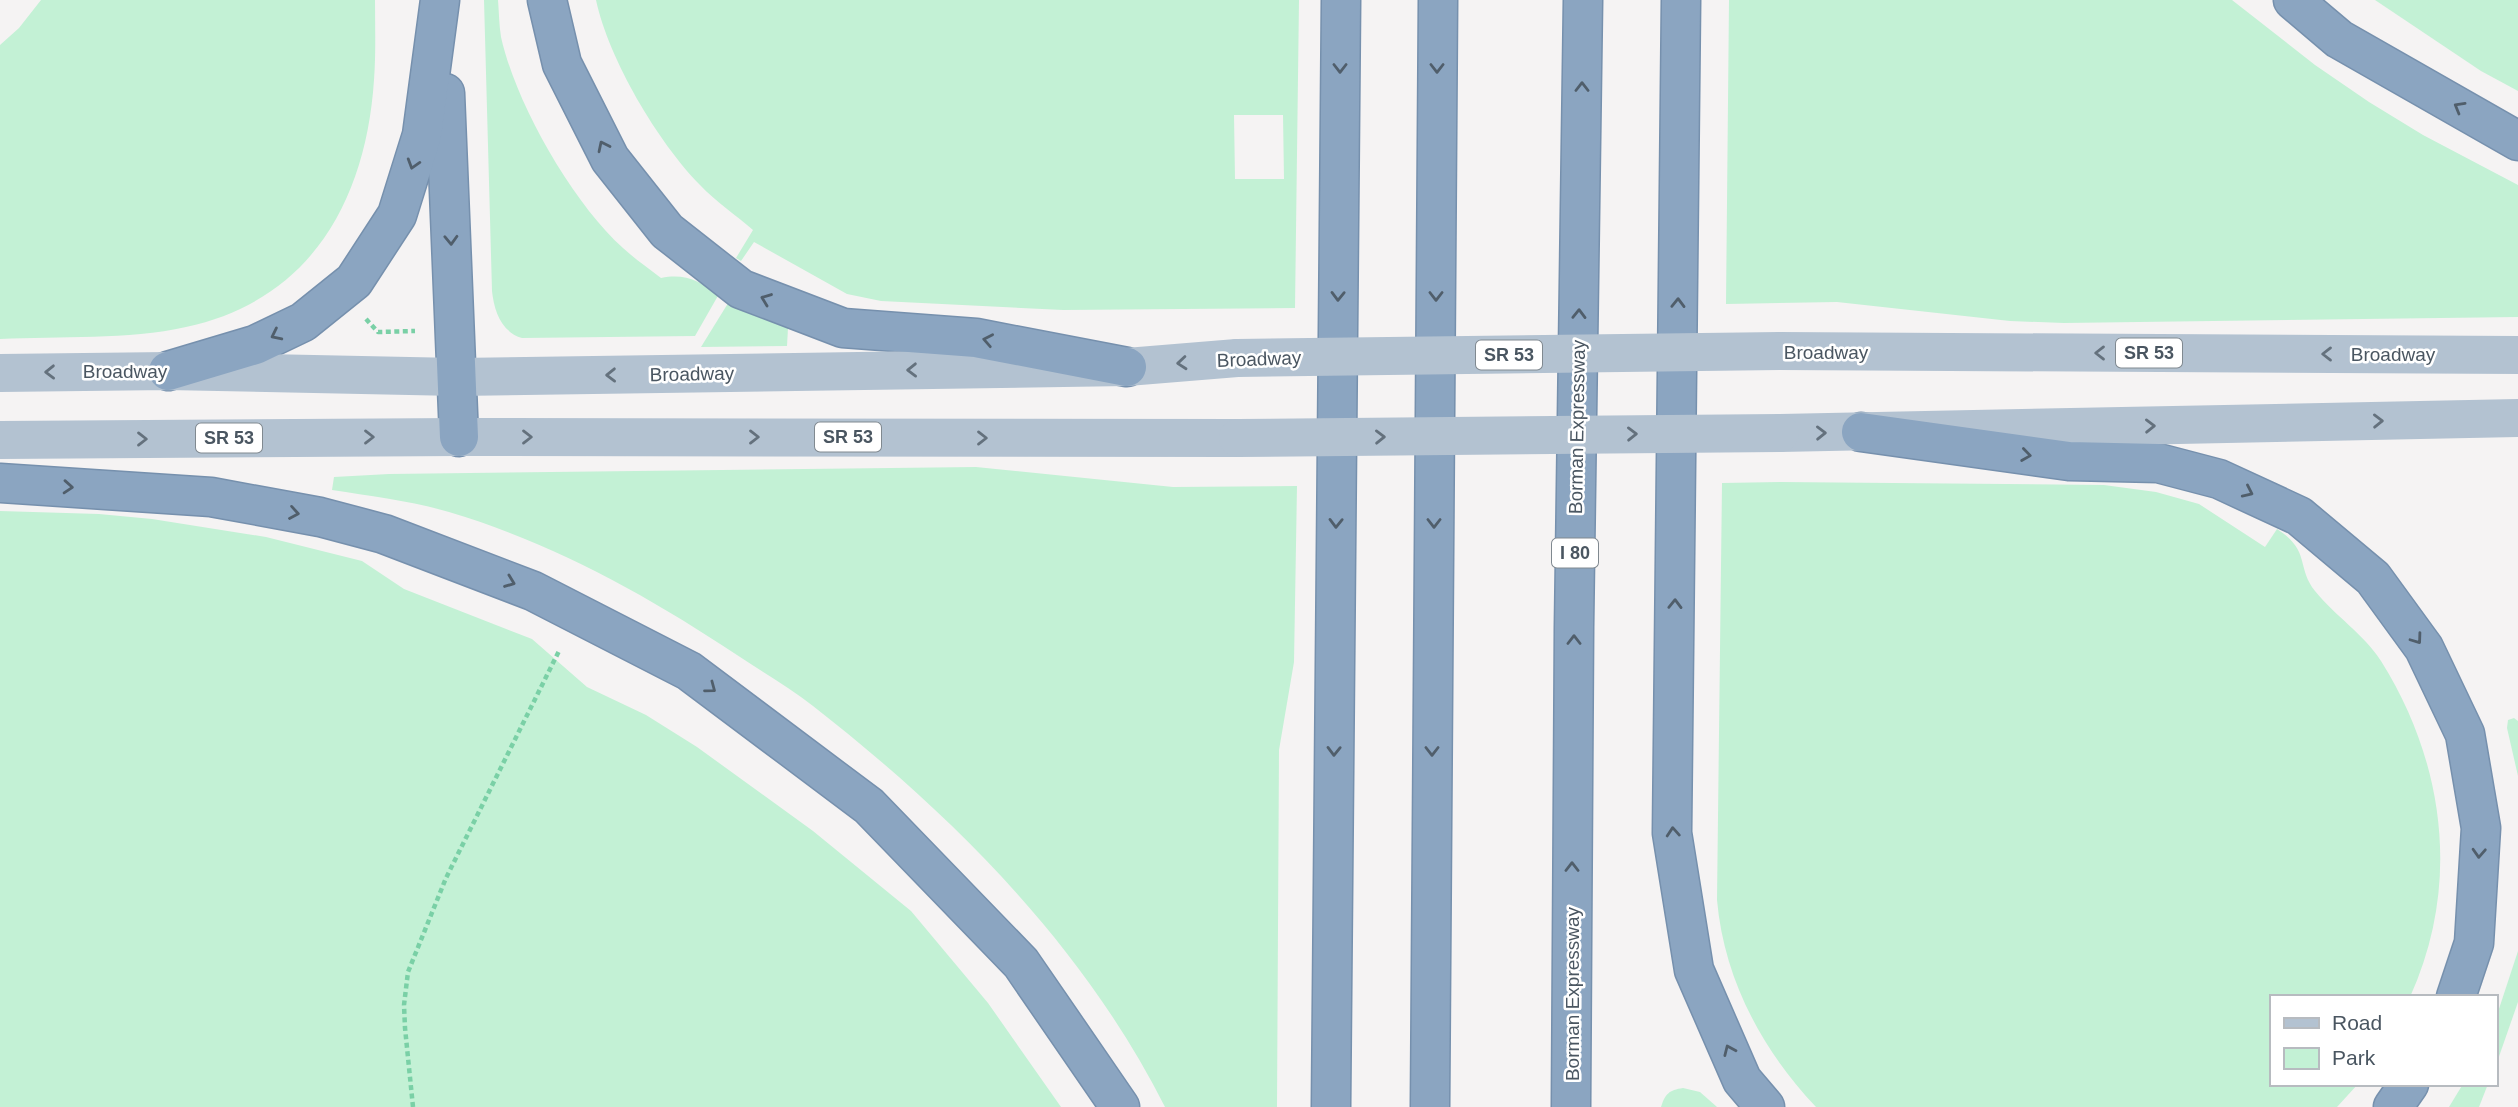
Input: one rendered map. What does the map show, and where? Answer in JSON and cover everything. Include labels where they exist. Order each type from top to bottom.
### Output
[{"type":"highway","points":[[168,371],[255,345],[303,322],[354,281],[397,215],[422,135],[441,0]]},
{"type":"highway","points":[[441,0],[459,437]]},
{"type":"highway","points":[[547,0],[562,64],[610,159],[667,232],[741,289],[844,328],[976,338],[1127,367]]},
{"type":"highway","points":[[1331,1107],[1340,0]]},
{"type":"highway","points":[[1430,1107],[1438,0]]},
{"type":"highway","name":"Borman Expressway","points":[[1571,1107],[1583,0]]},
{"type":"highway","points":[[1681,0],[1672,833],[1694,970],[1742,1080],[1765,1107]]},
{"type":"highway","points":[[2293,0],[2339,39],[2518,141]]},
{"type":"highway","points":[[1861,432],[2069,461],[2158,463],[2219,478],[2299,516],[2373,578],[2424,648],[2465,734],[2481,828],[2474,943],[2457,995]]},
{"type":"highway","points":[[0,483],[211,498],[320,517],[384,534],[533,591],[689,671],[869,806],[1021,963],[1120,1107]]},
{"type":"highway","points":[[2393,1107],[2408,1086]]},
{"type":"main road","name":"Broadway","points":[[0,373],[168,371],[457,377],[1127,367],[1237,358],[1780,351],[2518,355]]},
{"type":"main road","name":"SR 53","points":[[0,440],[459,437],[1238,438],[1861,432],[2518,418]]},
{"type":"path","points":[[361,315],[378,332],[428,331]]},
{"type":"path","points":[[414,1107],[405,1028],[404,1004],[408,972],[446,878],[577,614]]},
{"type":"green space","points":[[41,0],[375,0],[374,80],[369,124],[359,165],[344,204],[324,238],[298,269],[267,294],[230,314],[186,327],[117,336],[0,339],[0,45],[19,28]]},
{"type":"green space","points":[[484,0],[498,0],[501,37],[519,92],[548,150],[585,205],[623,248],[661,278],[692,279],[719,294],[695,336],[522,338],[504,326],[492,291]]},
{"type":"green space","points":[[596,0],[1299,0],[1295,308],[1063,310],[881,301],[847,294],[754,242],[741,261],[736,258],[753,230],[706,191],[668,146],[637,99],[602,23]],"holes":[[[1234,115],[1283,115],[1284,179],[1235,179]]]},
{"type":"green space","points":[[1729,0],[2232,0],[2315,65],[2369,102],[2423,135],[2518,185],[2518,317],[2064,323],[2010,321],[1837,302],[1726,304]]},
{"type":"green space","points":[[2375,0],[2518,0],[2518,91],[2481,71]]},
{"type":"green space","points":[[730,300],[788,328],[787,346],[701,347]]},
{"type":"green space","points":[[976,467],[1173,487],[1297,486],[1294,662],[1279,750],[1277,1107],[1165,1107],[1132,1048],[1095,991],[1055,938],[1011,887],[916,792],[865,748],[785,686],[669,612],[562,555],[488,525],[435,508],[332,490],[334,477],[389,474]]},
{"type":"green space","points":[[1722,483],[2104,485],[2156,492],[2199,504],[2265,547],[2277,529],[2288,537],[2299,552],[2309,582],[2315,591],[2374,651],[2403,700],[2420,741],[2432,783],[2439,825],[2440,868],[2436,912],[2426,955],[2411,995],[2270,995],[2270,1086],[2356,1086],[2337,1107],[1816,1107],[1779,1062],[1749,1012],[1737,985],[1721,929],[1717,900]]},
{"type":"green space","points":[[0,511],[99,514],[152,519],[266,537],[362,561],[404,589],[532,639],[587,687],[646,715],[697,747],[813,831],[911,911],[988,1003],[1061,1107],[0,1107]]},
{"type":"green space","points":[[2514,718],[2518,721],[2518,776],[2507,728],[2508,720]]},
{"type":"green space","points":[[2518,951],[2518,1002],[2497,1062],[2497,1015]]},
{"type":"green space","points":[[2462,1086],[2487,1086],[2479,1107],[2449,1107]]},
{"type":"green space","points":[[1683,1088],[1700,1092],[1717,1107],[1661,1107],[1668,1093]]}]
